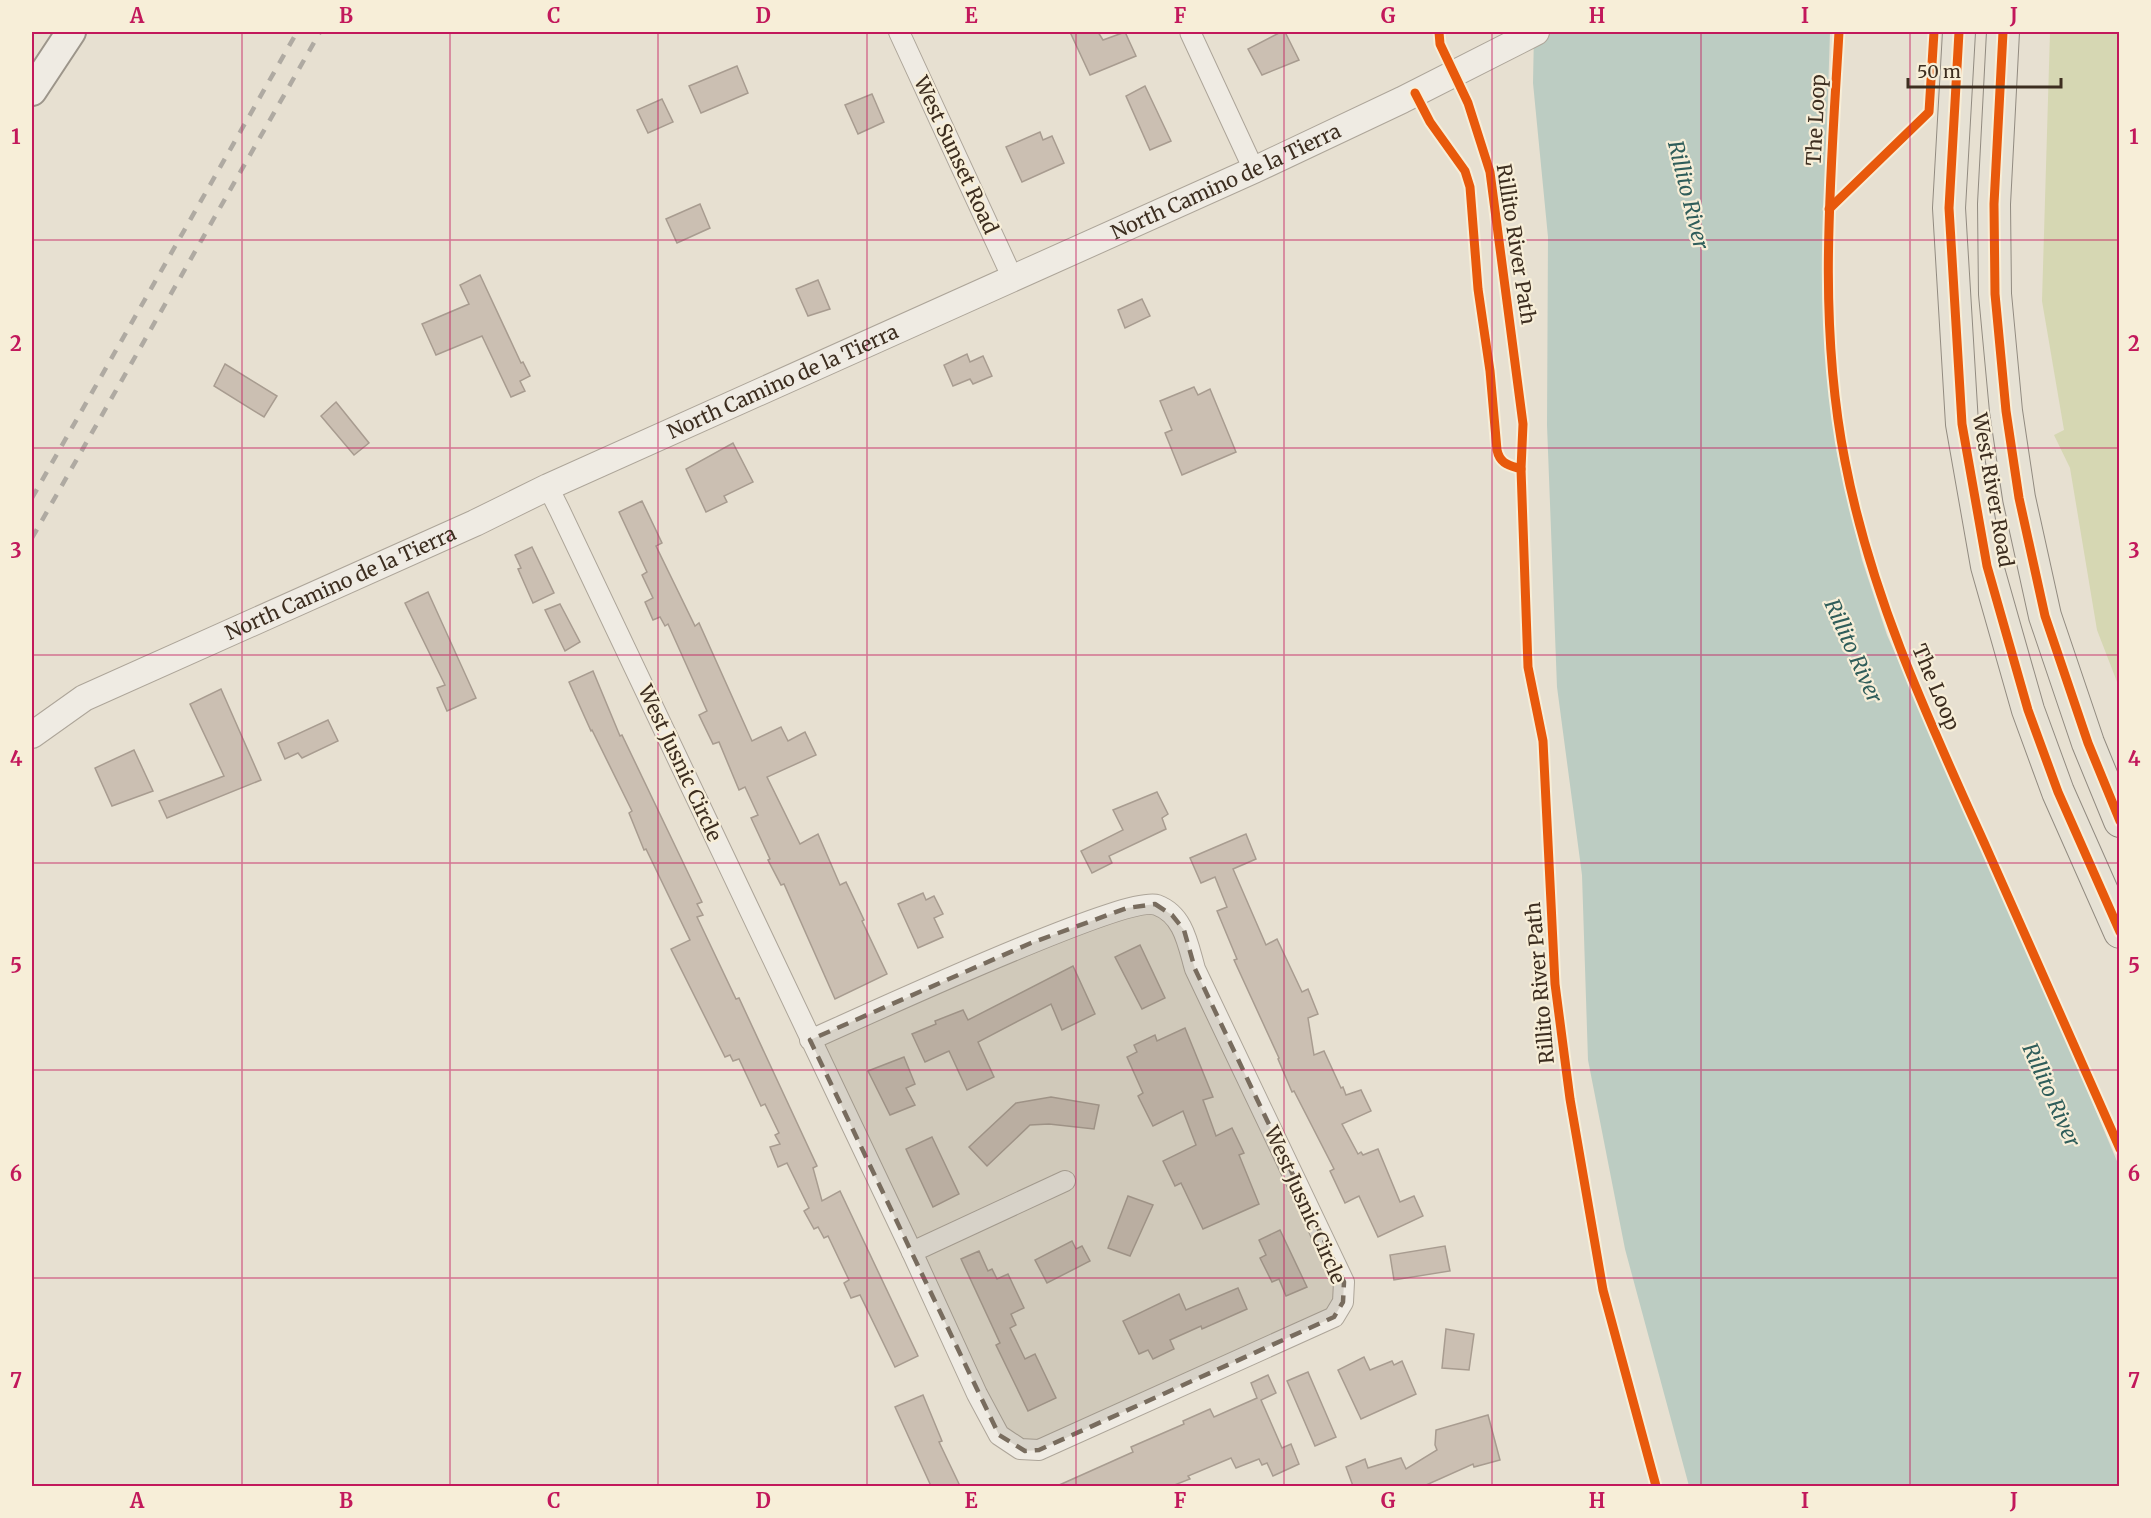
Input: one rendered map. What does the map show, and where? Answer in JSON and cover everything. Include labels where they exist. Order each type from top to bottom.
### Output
[{"type":"main road","points":[[35,84],[71,32]]},
{"type":"main road","name":"West River Road","points":[[1959,32],[1949,208],[1962,424],[1987,567],[2028,710],[2058,792],[2120,932]]},
{"type":"main road","name":"West River Road","points":[[2003,32],[1994,204],[1995,294],[2006,411],[2019,498],[2045,616],[2088,742],[2120,821]]},
{"type":"main road","points":[[1987,567],[2032,557]]},
{"type":"street","name":"West Sunset Road","points":[[899,32],[1013,279]]},
{"type":"street","points":[[1190,32],[1254,170]]},
{"type":"street","name":"North Camino de la Tierra","points":[[32,735],[84,698],[1254,170],[1402,100],[1536,32]]},
{"type":"street","name":"West Jusnic Circle","points":[[548,487],[810,1040],[912,1252],[977,1395],[1011,1454],[1025,1450],[1039,1450],[1334,1317],[1352,1304],[1344,1282],[1195,969],[1184,930],[1172,915],[1167,901],[1127,908],[1031,943],[810,1040]]},
{"type":"street","points":[[912,1252],[1065,1181]]},
{"type":"highlighted area","points":[[1155,904],[1172,915],[1184,930],[1195,969],[1344,1282],[1343,1302],[1334,1317],[1039,1450],[1025,1451],[999,1435],[810,1040],[1031,943],[1127,908]]},
{"type":"green space","points":[[2050,32],[2119,32],[2119,687],[2097,630],[2070,468],[2054,435],[2064,430],[2042,301]]},
{"type":"water","name":"Rillito River","points":[[1534,32],[1830,32],[1822,280],[1827,368],[1837,454],[1862,560],[1887,635],[2050,1002],[2119,1166],[2119,1486],[1689,1486],[1625,1249],[1588,1060],[1582,875],[1557,687],[1547,425],[1548,237],[1533,83]]},
{"type":"building","points":[[1070,32],[1098,32],[1103,40],[1125,32],[1136,56],[1090,75]]},
{"type":"building","points":[[1285,32],[1299,60],[1262,75],[1248,49]]},
{"type":"building","points":[[737,66],[748,93],[701,113],[689,86]]},
{"type":"building","points":[[1145,86],[1171,141],[1150,150],[1126,96]]},
{"type":"building","points":[[872,94],[884,122],[858,134],[845,105]]},
{"type":"building","points":[[662,99],[673,122],[648,133],[637,110]]},
{"type":"building","points":[[1040,132],[1043,140],[1052,136],[1064,163],[1022,182],[1006,147]]},
{"type":"building","points":[[700,204],[710,228],[677,243],[666,219]]},
{"type":"building","points":[[480,275],[521,363],[523,362],[530,376],[520,381],[525,391],[511,397],[482,336],[436,355],[422,324],[469,304],[460,285]]},
{"type":"building","points":[[818,280],[830,309],[808,316],[796,289]]},
{"type":"building","points":[[1142,299],[1150,316],[1125,328],[1118,310]]},
{"type":"building","points":[[967,354],[970,362],[983,356],[992,376],[973,384],[970,379],[953,386],[944,365]]},
{"type":"building","points":[[225,364],[277,396],[264,417],[214,386]]},
{"type":"building","points":[[1194,387],[1198,395],[1210,389],[1236,452],[1182,475],[1165,433],[1172,430],[1160,401]]},
{"type":"building","points":[[336,402],[369,443],[354,455],[321,416]]},
{"type":"building","points":[[733,443],[753,482],[724,496],[727,502],[706,512],[686,469]]},
{"type":"building","points":[[642,501],[662,543],[656,546],[695,626],[699,623],[752,741],[781,727],[788,741],[805,732],[816,755],[767,777],[800,844],[818,834],[840,885],[846,882],[887,974],[835,999],[784,884],[781,885],[768,860],[770,859],[751,818],[758,815],[745,787],[739,790],[719,742],[713,744],[699,715],[707,711],[668,624],[665,626],[660,617],[653,620],[645,602],[653,598],[642,575],[647,572],[619,512]]},
{"type":"building","points":[[532,547],[554,593],[533,603],[518,569],[521,568],[515,555]]},
{"type":"building","points":[[428,592],[476,698],[447,711],[437,688],[445,685],[405,603]]},
{"type":"building","points":[[560,604],[580,642],[565,651],[545,610]]},
{"type":"building","points":[[593,671],[620,736],[622,735],[702,902],[697,904],[703,915],[697,917],[736,999],[739,998],[817,1166],[813,1168],[822,1201],[840,1191],[918,1356],[895,1367],[860,1295],[851,1298],[844,1283],[849,1280],[828,1236],[824,1238],[818,1227],[814,1229],[804,1211],[809,1208],[787,1163],[778,1167],[770,1147],[780,1144],[775,1135],[779,1133],[765,1104],[761,1106],[739,1059],[733,1061],[730,1055],[725,1057],[671,949],[690,940],[646,849],[644,850],[629,813],[632,811],[569,682]]},
{"type":"building","points":[[221,689],[261,780],[167,818],[159,801],[224,776],[190,704]]},
{"type":"building","points":[[328,720],[338,741],[302,758],[298,753],[285,759],[278,743]]},
{"type":"building","points":[[134,750],[153,791],[112,806],[95,768]]},
{"type":"building","points":[[1157,792],[1168,814],[1162,818],[1166,829],[1109,856],[1112,863],[1092,873],[1081,851],[1123,830],[1113,810]]},
{"type":"building","points":[[1246,834],[1256,859],[1233,869],[1266,945],[1277,939],[1302,992],[1308,989],[1318,1014],[1308,1018],[1314,1055],[1324,1051],[1346,1095],[1361,1090],[1371,1111],[1342,1124],[1358,1154],[1361,1152],[1363,1155],[1378,1149],[1400,1202],[1414,1196],[1423,1216],[1378,1237],[1359,1196],[1345,1203],[1330,1171],[1334,1169],[1294,1091],[1292,1092],[1234,960],[1237,959],[1217,911],[1227,907],[1215,877],[1201,883],[1190,858]]},
{"type":"building","points":[[923,893],[926,900],[934,896],[943,914],[934,918],[943,937],[918,948],[898,904]]},
{"type":"building","points":[[1140,945],[1165,998],[1142,1009],[1115,957]]},
{"type":"building","points":[[1073,966],[1095,1014],[1062,1030],[1051,1004],[978,1042],[994,1077],[967,1090],[949,1051],[925,1062],[912,1034],[936,1024],[935,1021],[963,1010],[968,1020]]},
{"type":"building","points":[[1185,1028],[1213,1097],[1203,1100],[1216,1136],[1232,1128],[1244,1153],[1239,1155],[1259,1204],[1203,1229],[1181,1183],[1175,1186],[1163,1161],[1196,1145],[1183,1111],[1153,1126],[1138,1096],[1143,1093],[1127,1057],[1137,1052],[1134,1045],[1155,1035],[1157,1041]]},
{"type":"building","points":[[904,1057],[915,1084],[906,1088],[915,1105],[890,1115],[868,1071]]},
{"type":"building","points":[[1051,1097],[1099,1105],[1094,1129],[1049,1124],[1030,1125],[987,1166],[969,1147],[1016,1103]]},
{"type":"building","points":[[932,1137],[959,1194],[933,1207],[906,1149]]},
{"type":"building","points":[[1128,1196],[1153,1205],[1130,1256],[1108,1248]]},
{"type":"building","points":[[1280,1230],[1307,1287],[1286,1296],[1279,1279],[1272,1282],[1260,1258],[1266,1255],[1259,1240]]},
{"type":"building","points":[[1072,1241],[1076,1249],[1082,1246],[1090,1261],[1047,1283],[1035,1260]]},
{"type":"building","points":[[1445,1246],[1450,1271],[1394,1280],[1390,1255]]},
{"type":"building","points":[[979,1251],[988,1271],[992,1269],[997,1279],[1008,1274],[1024,1308],[1011,1314],[1016,1325],[1010,1328],[1025,1359],[1035,1354],[1056,1398],[1028,1411],[996,1345],[1000,1343],[961,1259]]},
{"type":"building","points":[[1238,1288],[1247,1309],[1170,1340],[1174,1349],[1153,1359],[1148,1350],[1139,1354],[1123,1321],[1179,1294],[1186,1310]]},
{"type":"building","points":[[1446,1329],[1474,1334],[1469,1370],[1442,1368]]},
{"type":"building","points":[[1364,1357],[1370,1370],[1392,1361],[1394,1365],[1402,1361],[1416,1394],[1361,1419],[1338,1370]]},
{"type":"building","points":[[1308,1372],[1336,1437],[1315,1446],[1287,1381]]},
{"type":"building","points":[[1268,1375],[1276,1393],[1261,1400],[1282,1448],[1291,1444],[1299,1464],[1273,1476],[1267,1463],[1262,1465],[1259,1459],[1236,1468],[1231,1458],[1188,1476],[1190,1479],[1172,1486],[1057,1486],[1133,1452],[1131,1447],[1184,1424],[1183,1421],[1210,1409],[1214,1417],[1257,1398],[1251,1383]]},
{"type":"building","points":[[923,1395],[942,1441],[939,1442],[960,1486],[931,1486],[895,1407]]},
{"type":"building","points":[[1488,1415],[1500,1460],[1474,1467],[1473,1464],[1424,1486],[1353,1486],[1346,1467],[1365,1459],[1368,1468],[1401,1458],[1406,1469],[1437,1450],[1436,1430]]},
{"type":"railway","points":[[32,498],[297,32]]},
{"type":"railway","points":[[32,538],[320,32]]},
{"type":"cycle path","name":"Rillito River Path","points":[[1439,32],[1440,44],[1468,103],[1490,172],[1523,424],[1521,469]]},
{"type":"cycle path","name":"The Loop","points":[[1839,32],[1828,246],[1829,300],[1836,408],[1856,511],[1886,610],[1923,705],[2120,1149]]},
{"type":"cycle path","points":[[1829,209],[1929,112],[1934,32]]},
{"type":"cycle path","points":[[1959,32],[1949,208],[1962,424],[1987,566],[2028,710],[2058,792],[2120,932]]},
{"type":"cycle path","points":[[2003,32],[1994,204],[1995,294],[2006,411],[2019,498],[2045,616],[2088,743],[2120,821]]},
{"type":"cycle path","name":"Rillito River Path","points":[[1415,93],[1430,122],[1465,171],[1470,187],[1478,289],[1490,371],[1497,450],[1503,461],[1521,469],[1528,667],[1543,741],[1555,984],[1570,1099],[1603,1290],[1656,1486]]}]
